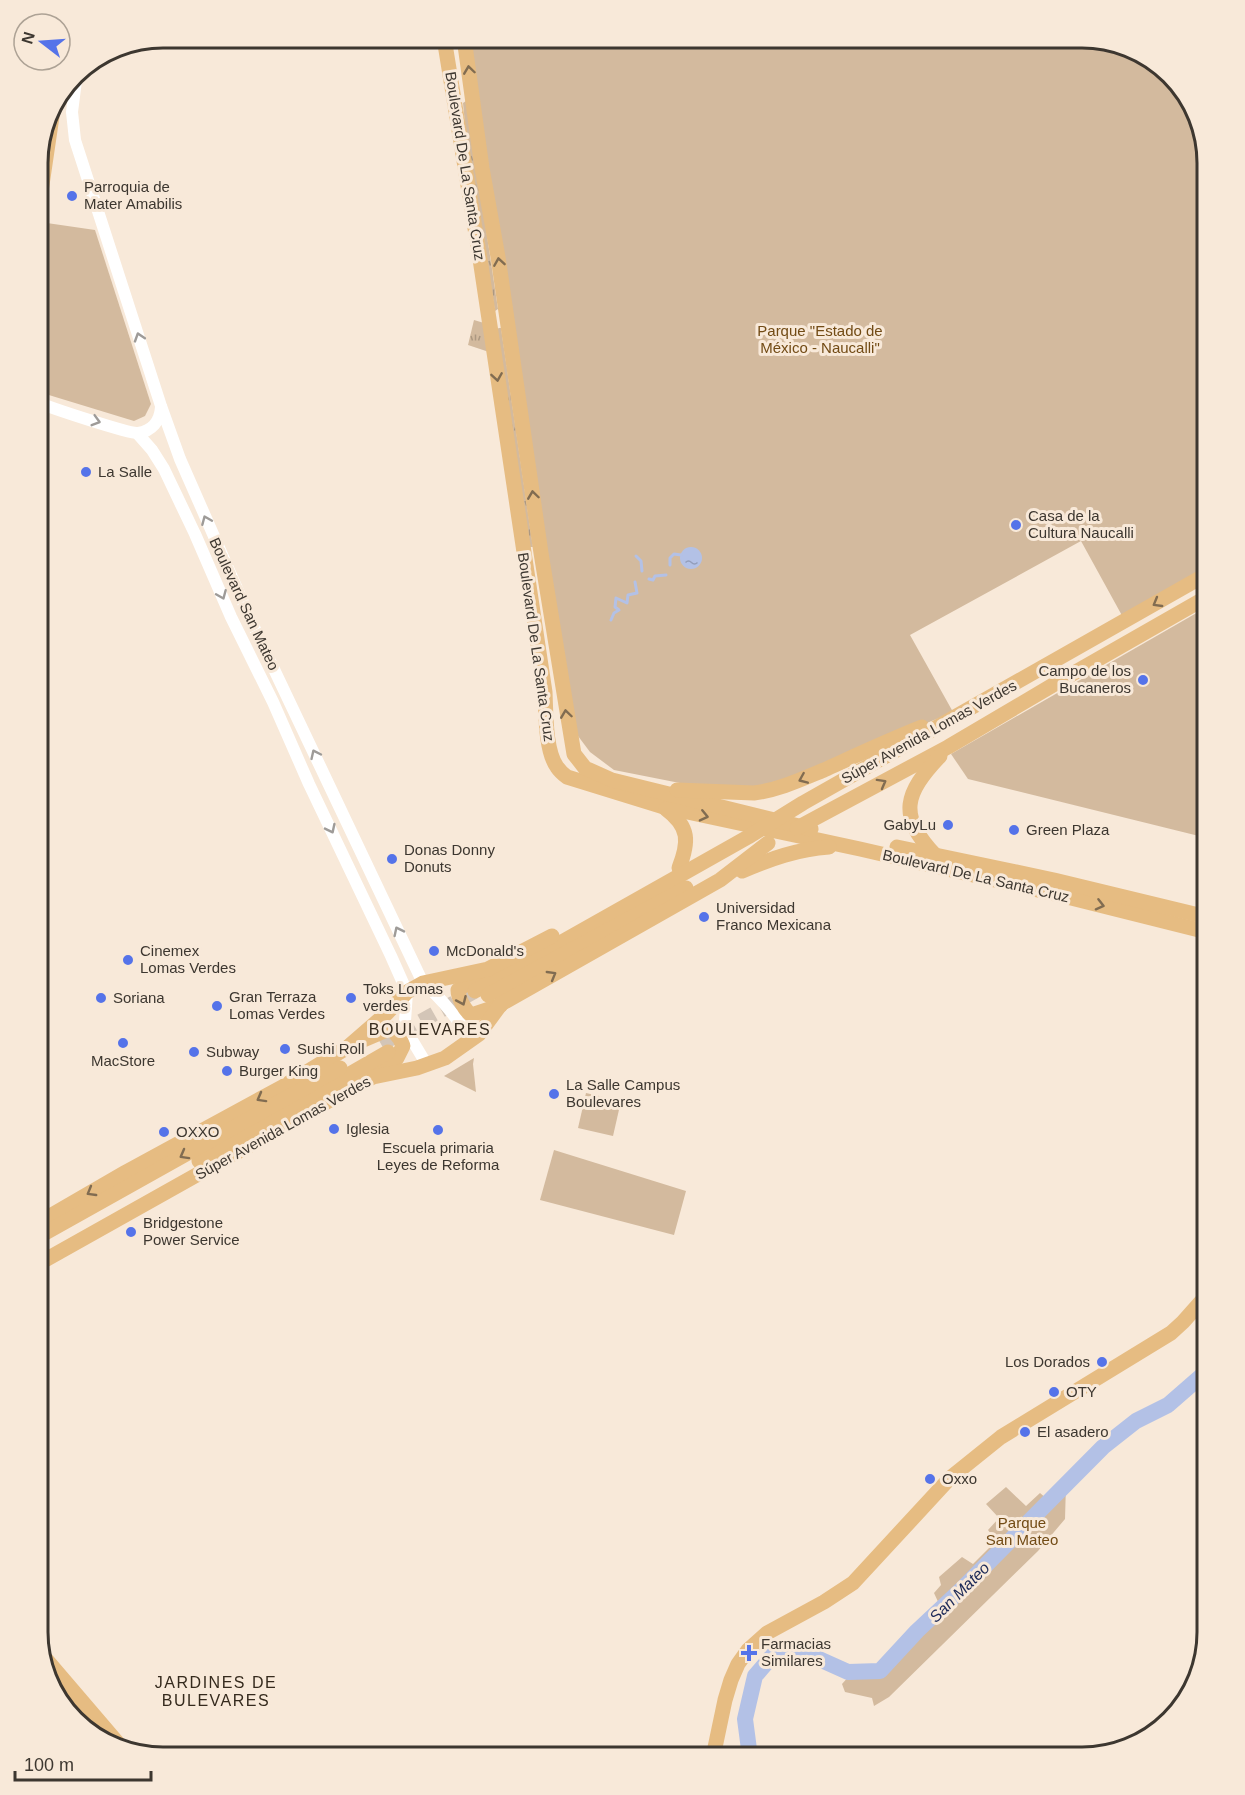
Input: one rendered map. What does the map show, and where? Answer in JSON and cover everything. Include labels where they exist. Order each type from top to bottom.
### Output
[{"type":"main road","name":"Boulevard De La Santa Cruz","points":[[446,48],[480,259],[543,681],[552,757],[557,767],[567,777],[664,807],[860,849],[1197,929]]},
{"type":"main road","name":"Boulevard De La Santa Cruz","points":[[465,48],[571,746],[585,768],[612,780],[645,790],[795,826],[1054,880],[1197,914]]},
{"type":"main road","name":"Súper Avenida Lomas Verdes","points":[[1197,580],[803,803],[477,995],[831,811],[948,747],[1197,603]]},
{"type":"main road","points":[[645,790],[754,793],[767,791],[815,774],[897,736],[932,723],[954,718]]},
{"type":"main road","points":[[935,855],[920,840],[914,830],[911,818],[911,797],[921,777],[948,747]]},
{"type":"main road","points":[[664,807],[677,818],[685,834],[679,868]]},
{"type":"main road","name":"Súper Avenida Lomas Verdes","points":[[48,1217],[284,1086],[348,1047],[407,992],[423,983],[488,969],[679,868],[733,841],[747,838]]},
{"type":"main road","name":"Súper Avenida Lomas Verdes","points":[[48,1258],[334,1096],[373,1077],[427,1065],[445,1058],[479,1034],[501,1004],[720,880],[769,843]]},
{"type":"main road","points":[[720,880],[770,859],[791,853],[828,848],[860,849]]},
{"type":"main road","points":[[488,969],[461,987],[458,994],[470,1014],[486,1011],[501,1004]]},
{"type":"main road","points":[[348,1047],[389,1029],[395,1031],[402,1046],[401,1053],[373,1077]]},
{"type":"main road","name":"Súper Avenida Lomas Verdes","points":[[48,1233],[385,1048],[48,1247]]},
{"type":"main road","points":[[715,1747],[731,1680],[748,1650],[767,1633],[824,1602],[853,1582],[950,1478],[991,1444],[1171,1333],[1197,1307]]},
{"type":"main road","points":[[55,1669],[110,1734]]},
{"type":"street","name":"Boulevard San Mateo","points":[[75,90],[72,112],[75,140],[180,459],[249,615],[423,983],[451,1010],[471,1040]]},
{"type":"street","points":[[48,406],[136,433],[156,423],[160,418],[161,406]]},
{"type":"street","points":[[48,410],[55,409]]},
{"type":"street","name":"Boulevard San Mateo","points":[[136,433],[152,450],[173,487],[231,617],[273,702],[407,992],[405,1021],[409,1035],[427,1065]]},
{"type":"green space","name":"Parque \"Estado de México - Naucalli\"","points":[[469,48],[1090,48],[1119,54],[1140,63],[1152,72],[1182,105],[1196,148],[1197,580],[1125,621],[1081,541],[910,635],[953,712],[778,786],[700,787],[614,770],[590,752],[572,728]]},
{"type":"green space","points":[[466,101],[498,309],[495,311],[466,135],[463,103]]},
{"type":"green space","points":[[48,223],[95,230],[151,404],[145,416],[134,421],[48,395]]},
{"type":"green space","points":[[474,320],[484,323],[489,352],[468,345]]},
{"type":"green space","points":[[501,328],[533,547],[530,547],[497,329]]},
{"type":"green space","name":"Campo de los Bucaneros","points":[[1197,613],[1197,836],[968,779],[951,754]]},
{"type":"green space","points":[[474,1058],[476,1092],[444,1076]]},
{"type":"green space","points":[[586,1093],[621,1101],[613,1136],[578,1128]]},
{"type":"green space","points":[[554,1150],[686,1191],[674,1235],[540,1200]]},
{"type":"green space","name":"Parque San Mateo","points":[[1066,1484],[1065,1519],[1038,1551],[889,1697],[874,1706],[872,1698],[845,1692],[842,1684],[850,1675],[882,1673],[914,1631],[940,1606],[934,1593],[941,1585],[939,1577],[962,1557],[973,1564],[996,1541],[988,1530],[999,1518],[986,1504],[1006,1487],[1026,1506],[1040,1493],[1047,1499]]},
{"type":"water","points":[[691,547],[701,554],[702,558],[695,568],[691,569],[681,562],[680,558],[687,548]]},
{"type":"waterway","points":[[670,565],[670,558],[674,554],[681,555]]},
{"type":"waterway","points":[[636,556],[641,561],[642,571]]},
{"type":"waterway","points":[[649,579],[653,580],[655,576],[666,575]]},
{"type":"waterway","points":[[611,620],[614,613],[619,610],[615,607],[616,598],[627,603],[628,595],[637,593],[635,582]]},
{"type":"waterway","name":"San Mateo","points":[[749,1747],[745,1719],[755,1676],[773,1655],[799,1650],[848,1672],[880,1671],[917,1631],[1103,1447],[1136,1421],[1168,1405],[1197,1380]]},
{"type":"tunnel","points":[[381,1044],[475,991]]},
{"type":"place","name":"Parroquia de Mater Amabilis","points":[[72,196]]},
{"type":"place","name":"La Salle","points":[[86,472]]},
{"type":"place","name":"Casa de la Cultura Naucalli","points":[[1016,525]]},
{"type":"place","name":"Campo de los Bucaneros","points":[[1143,680]]},
{"type":"place","name":"GabyLu","points":[[948,825]]},
{"type":"place","name":"Green Plaza","points":[[1014,830]]},
{"type":"place","name":"Donas Donny Donuts","points":[[392,859]]},
{"type":"place","name":"Universidad Franco Mexicana","points":[[704,917]]},
{"type":"place","name":"McDonald's","points":[[434,951]]},
{"type":"place","name":"Cinemex Lomas Verdes","points":[[128,960]]},
{"type":"place","name":"Soriana","points":[[101,998]]},
{"type":"place","name":"Toks Lomas verdes","points":[[351,998]]},
{"type":"place","name":"Gran Terraza Lomas Verdes","points":[[217,1006]]},
{"type":"place","name":"MacStore","points":[[123,1043]]},
{"type":"place","name":"Sushi Roll","points":[[285,1049]]},
{"type":"place","name":"Subway","points":[[194,1052]]},
{"type":"place","name":"Burger King","points":[[227,1071]]},
{"type":"place","name":"La Salle Campus Boulevares","points":[[554,1094]]},
{"type":"place","name":"Iglesia","points":[[334,1129]]},
{"type":"place","name":"Escuela primaria Leyes de Reforma","points":[[438,1130]]},
{"type":"place","name":"OXXO","points":[[164,1132]]},
{"type":"place","name":"Bridgestone Power Service","points":[[131,1232]]},
{"type":"place","name":"Los Dorados","points":[[1102,1362]]},
{"type":"place","name":"OTY","points":[[1054,1392]]},
{"type":"place","name":"El asadero","points":[[1025,1432]]},
{"type":"place","name":"Oxxo","points":[[930,1479]]},
{"type":"place","name":"Farmacias Similares","points":[[749,1653]]},
{"type":"district","name":"BOULEVARES","points":[[430,1029]]},
{"type":"district","name":"JARDINES DE BULEVARES","points":[[216,1691]]}]
